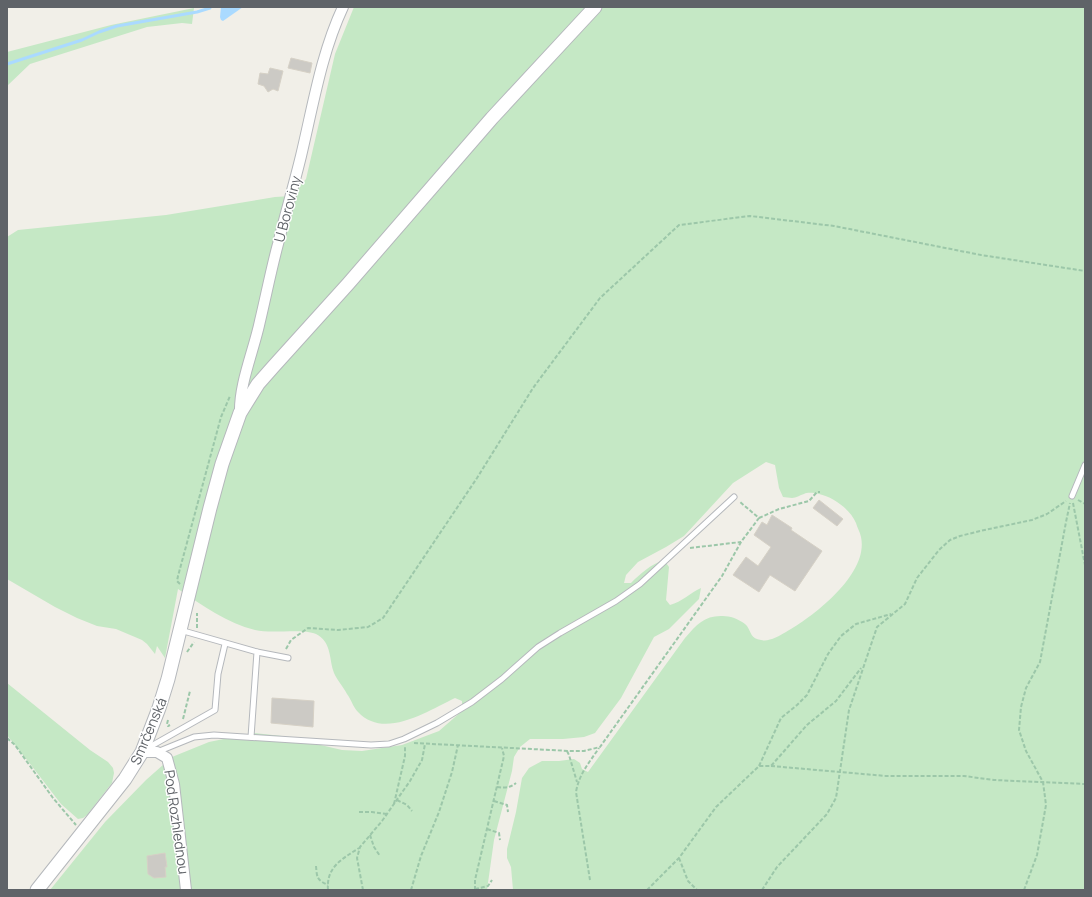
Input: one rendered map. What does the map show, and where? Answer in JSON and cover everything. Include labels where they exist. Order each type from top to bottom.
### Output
[{"type":"street","name":"U Boroviny","points":[[240,413],[239,401],[242,388],[257,333],[322,65],[329,39],[342,7]]},
{"type":"street","name":"Smrčenská","points":[[37,890],[126,779],[142,752],[160,708],[194,567],[222,464],[240,413],[258,384],[348,284],[492,118],[595,7]]},
{"type":"street","name":"Pod Rozhlednou","points":[[142,752],[157,752],[167,758],[174,784],[186,890]]},
{"type":"lane","points":[[1072,496],[1085,465]]},
{"type":"lane","points":[[157,752],[194,737],[214,735],[371,745],[389,744],[395,742],[437,723],[472,702],[502,679],[538,647],[616,601],[640,584],[734,497]]},
{"type":"lane","points":[[179,630],[225,644],[285,658]]},
{"type":"lane","points":[[142,752],[215,710],[218,674],[225,644]]},
{"type":"lane","points":[[250,737],[257,652]]},
{"type":"path","points":[[285,658],[291,640],[308,628],[338,630],[368,627],[383,618],[477,478],[532,388],[600,298],[679,225],[750,216],[834,226],[981,255],[1085,271]]},
{"type":"path","points":[[590,880],[576,792],[577,783],[581,774],[722,576],[741,542],[759,518],[779,509],[809,501],[817,492],[820,492]]},
{"type":"path","points":[[1072,496],[1085,564]]},
{"type":"path","points":[[762,890],[776,867],[827,814],[836,798],[849,710],[877,627],[892,613],[905,604],[917,578],[939,550],[950,540],[980,531],[1032,520],[1047,514],[1072,496]]},
{"type":"path","points":[[1024,890],[1037,855],[1046,805],[1043,782],[1026,751],[1019,730],[1021,707],[1026,688],[1040,662],[1072,496]]},
{"type":"path","points":[[734,497],[759,518]]},
{"type":"path","points":[[676,550],[741,542]]},
{"type":"path","points":[[185,657],[193,644],[196,635],[197,606]]},
{"type":"path","points":[[647,890],[679,858],[716,807],[759,766],[781,718],[797,705],[807,694],[828,654],[842,636],[856,624],[892,613]]},
{"type":"path","points":[[771,766],[807,725],[836,701],[863,666]]},
{"type":"path","points":[[178,721],[183,719],[190,691]]},
{"type":"path","points":[[169,716],[167,724],[168,726],[173,724]]},
{"type":"path","points":[[7,738],[15,745],[70,819],[84,832]]},
{"type":"path","points":[[395,742],[567,751],[584,751],[600,747]]},
{"type":"path","points":[[393,806],[405,756],[405,742]]},
{"type":"path","points":[[328,890],[327,880],[330,872],[338,862],[360,847],[393,806],[422,760],[425,744]]},
{"type":"path","points":[[411,890],[421,856],[441,806],[452,772],[458,745]]},
{"type":"path","points":[[492,880],[488,886],[475,889],[475,880],[504,756],[502,748]]},
{"type":"path","points":[[567,751],[577,783]]},
{"type":"path","points":[[759,766],[886,776],[964,776],[994,780],[1085,784]]},
{"type":"path","points":[[497,787],[511,787],[516,783]]},
{"type":"path","points":[[397,800],[407,805],[412,811]]},
{"type":"path","points":[[493,801],[507,805],[508,812]]},
{"type":"path","points":[[359,812],[387,814]]},
{"type":"path","points":[[487,829],[499,833],[500,840]]},
{"type":"path","points":[[370,835],[374,847],[380,856]]},
{"type":"path","points":[[360,847],[357,858],[363,890]]},
{"type":"path","points":[[679,858],[688,880],[697,890]]},
{"type":"path","points":[[316,866],[317,877],[321,882],[328,885]]},
{"type":"green space","points":[[354,7],[1085,7],[1085,890],[513,890],[511,867],[507,858],[507,849],[522,778],[529,768],[542,761],[574,759],[580,763],[582,769],[588,772],[685,638],[699,623],[716,616],[731,617],[746,625],[755,638],[767,640],[774,638],[798,625],[824,605],[848,579],[857,565],[861,551],[861,537],[856,523],[850,513],[840,504],[819,494],[806,493],[794,498],[783,497],[779,488],[775,465],[766,462],[733,483],[684,536],[638,562],[626,575],[624,583],[631,583],[654,564],[664,560],[669,567],[666,600],[670,605],[678,602],[701,588],[699,599],[669,629],[654,637],[621,698],[595,733],[584,737],[563,739],[530,739],[520,747],[514,757],[512,771],[494,840],[487,890],[50,890],[105,822],[146,780],[172,757],[209,742],[253,733],[282,736],[342,750],[362,751],[402,745],[439,731],[462,711],[462,701],[455,698],[419,716],[406,720],[393,723],[380,723],[369,720],[356,710],[335,676],[327,645],[321,637],[310,632],[303,631],[262,631],[245,627],[215,613],[178,589],[165,658],[157,646],[155,654],[142,640],[116,629],[97,626],[77,618],[7,579],[7,237],[18,230],[166,215],[275,197],[291,196],[306,179],[335,54]]},
{"type":"green space","points":[[194,8],[192,24],[182,23],[147,27],[30,64],[7,86],[7,52],[111,25]]},
{"type":"green space","points":[[7,683],[90,750],[108,762],[113,768],[114,773],[112,783],[83,818],[78,819],[61,804],[7,735]]},
{"type":"water","points":[[221,7],[243,7],[223,21],[220,17]]},
{"type":"building","points":[[291,58],[312,63],[310,73],[288,68]]},
{"type":"building","points":[[270,68],[283,71],[278,91],[273,89],[268,92],[264,86],[258,84],[260,73],[268,74]]},
{"type":"building","points":[[819,500],[843,519],[837,526],[813,508]]},
{"type":"building","points":[[772,515],[822,551],[795,591],[770,575],[759,592],[733,575],[746,557],[758,566],[771,547],[754,535],[762,522],[767,525]]},
{"type":"building","points":[[272,698],[314,701],[313,727],[271,723]]},
{"type":"building","points":[[165,853],[167,867],[165,867],[166,877],[154,878],[148,874],[147,856]]},
{"type":"waterway","points":[[7,64],[82,40],[117,26],[197,12],[210,8]]}]
